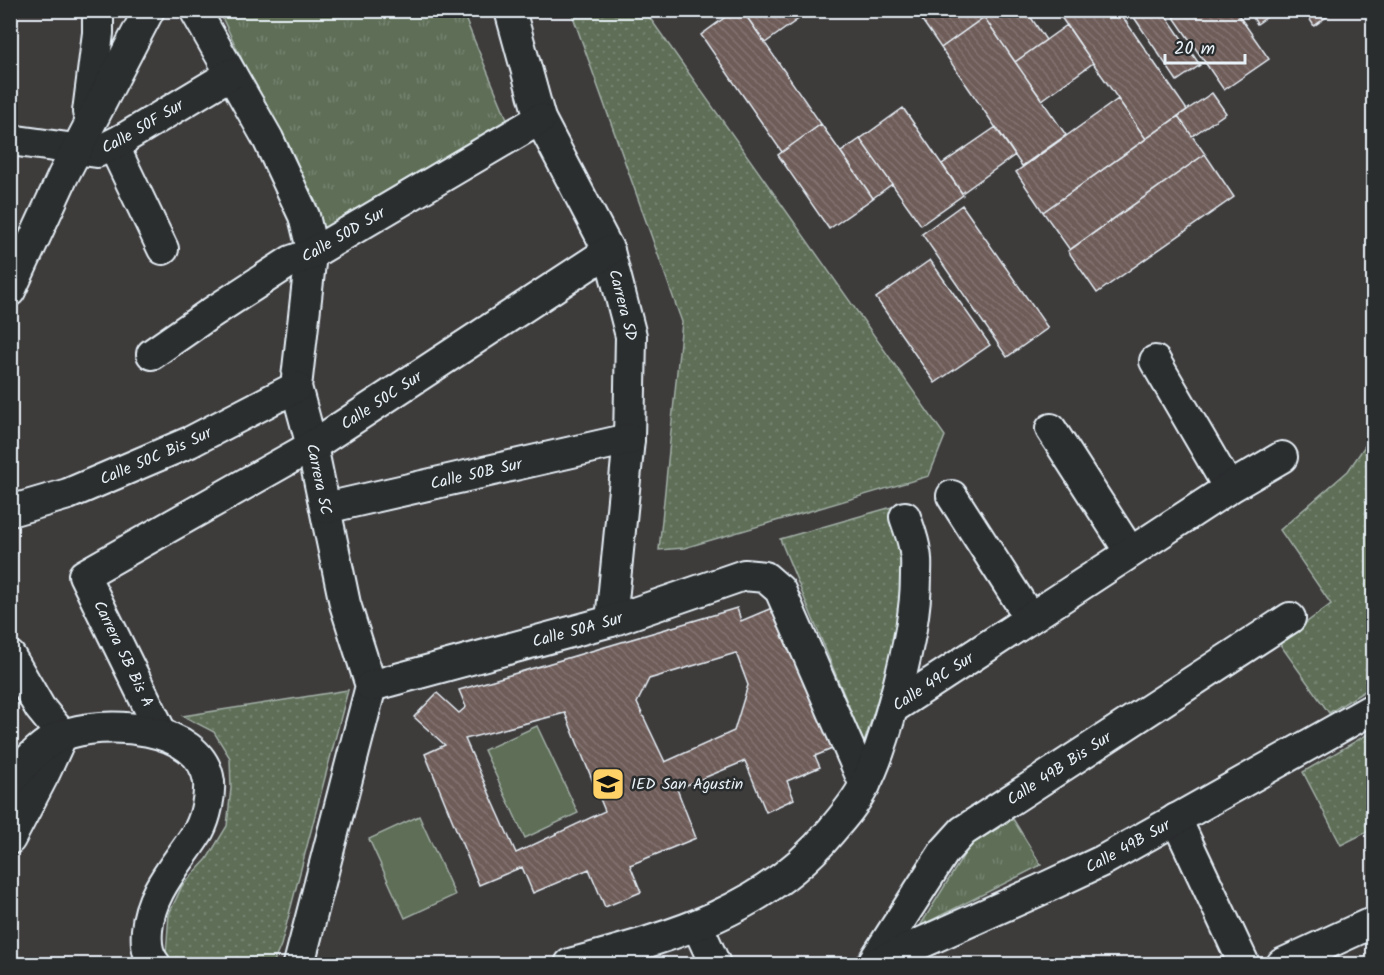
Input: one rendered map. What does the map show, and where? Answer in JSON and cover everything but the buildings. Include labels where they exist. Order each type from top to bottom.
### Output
[{"type":"street","points":[[77,149],[90,105],[98,33],[98,10]]},
{"type":"street","points":[[10,291],[63,176],[149,10]]},
{"type":"street","name":"Carrera 5C","points":[[195,10],[268,139],[304,216],[311,254],[296,387],[312,446],[345,604],[371,686]]},
{"type":"street","name":"Carrera 5D","points":[[510,10],[540,119],[609,251],[631,336],[629,439],[611,621]]},
{"type":"street","name":"Calle 50F Sur","points":[[10,140],[97,152],[123,139],[231,74]]},
{"type":"street","name":"Calle 50D Sur","points":[[152,354],[291,261],[311,254],[540,119]]},
{"type":"street","points":[[123,139],[117,153],[163,249]]},
{"type":"street","name":"Calle 50C Sur","points":[[84,574],[312,446],[609,251]]},
{"type":"street","points":[[1155,361],[1230,488]]},
{"type":"street","name":"Calle 50C Bis Sur","points":[[10,511],[68,494],[190,442],[296,387]]},
{"type":"street","points":[[1051,429],[1130,552]]},
{"type":"street","name":"Calle 50B Sur","points":[[326,508],[629,439]]},
{"type":"street","name":"Calle 49C Sur","points":[[570,964],[633,947],[697,925],[732,911],[760,895],[800,866],[843,817],[865,785],[893,708],[1130,552],[1282,457]]},
{"type":"street","points":[[952,496],[1030,618]]},
{"type":"street","points":[[893,708],[909,644],[916,595],[916,553],[905,517]]},
{"type":"street","name":"Carrera 5B Bis A","points":[[84,574],[162,734]]},
{"type":"street","name":"Calle 50A Sur","points":[[371,686],[611,621],[744,575],[765,577],[780,590],[865,785]]},
{"type":"street","name":"Calle 49B Bis Sur","points":[[873,964],[944,852],[963,831],[1290,618]]},
{"type":"street","points":[[10,656],[40,708],[62,735]]},
{"type":"street","points":[[299,964],[371,686]]},
{"type":"street","name":"Calle 49B Sur","points":[[873,964],[1102,861],[1365,713]]},
{"type":"street","name":"Carrera 5B Bis A","points":[[62,735],[95,728],[162,734],[176,739],[195,752],[204,765],[209,782],[205,815],[200,829],[162,884],[152,903],[147,923],[146,941],[151,960],[155,964]]},
{"type":"street","points":[[10,781],[33,756],[49,742],[62,735]]},
{"type":"street","points":[[10,839],[62,735]]},
{"type":"street","points":[[1176,819],[1244,964]]},
{"type":"street","points":[[697,925],[715,964]]},
{"type":"street","points":[[1282,964],[1367,926]]},
{"type":"green space","points":[[219,11],[462,11],[515,138],[330,245]]},
{"type":"green space","points":[[571,11],[645,11],[945,436],[929,476],[684,548],[659,550],[682,322]]},
{"type":"green space","points":[[1373,434],[1373,686],[1329,713],[1279,643],[1331,604],[1280,530],[1348,471]]},
{"type":"green space","points":[[892,507],[902,566],[899,612],[890,656],[864,743],[780,539]]},
{"type":"green space","points":[[348,690],[281,945],[273,964],[173,964],[166,954],[169,914],[182,886],[207,859],[227,826],[231,788],[230,758],[214,732],[183,716]]},
{"type":"green space","points":[[537,726],[578,813],[525,838],[484,750]]},
{"type":"green space","points":[[1373,731],[1373,842],[1369,831],[1341,845],[1303,772]]},
{"type":"green space","points":[[419,816],[455,895],[405,918],[369,839]]},
{"type":"green space","points":[[1013,819],[1041,865],[920,926],[970,845]]},
{"type":"place","name":"IED San Agustin","points":[[608,784]]}]
